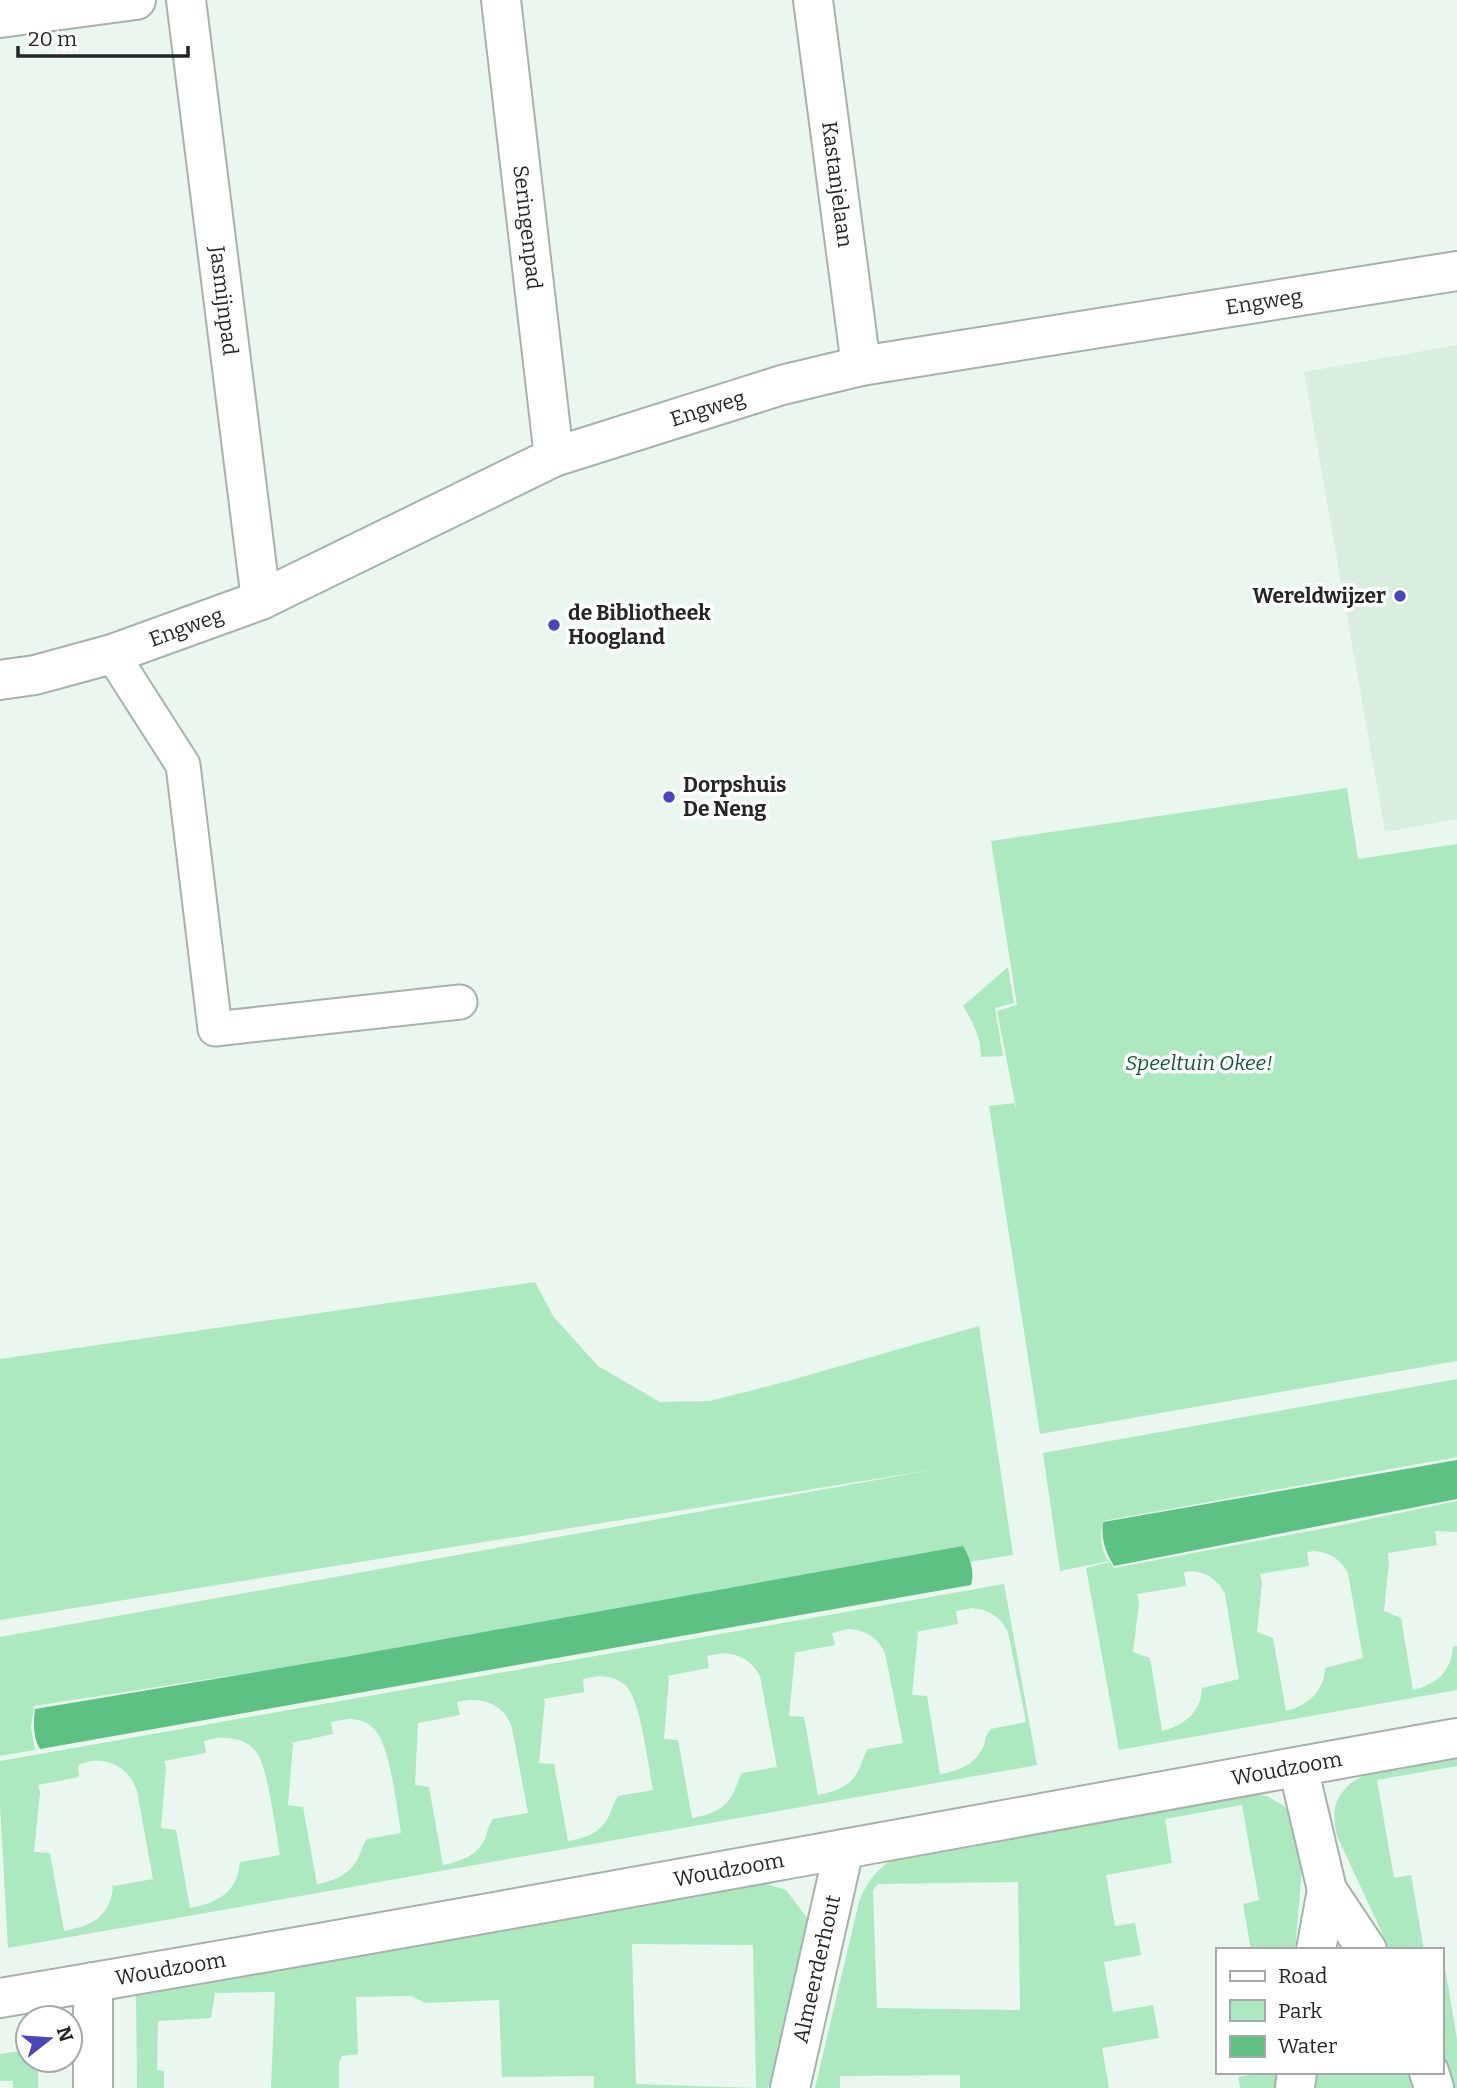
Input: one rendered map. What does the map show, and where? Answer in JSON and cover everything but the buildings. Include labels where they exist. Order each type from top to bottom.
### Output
[{"type":"street","points":[[0,18],[136,0]]},
{"type":"street","name":"Jasmijnpad","points":[[186,0],[261,600]]},
{"type":"street","name":"Seringenpad","points":[[501,0],[554,457]]},
{"type":"street","name":"Kastanjelaan","points":[[813,0],[861,366]]},
{"type":"street","name":"Engweg","points":[[0,680],[36,675],[112,654],[261,600],[554,457],[782,385],[861,366],[1457,271]]},
{"type":"street","name":"Woudzoom","points":[[0,1997],[1457,1738]]},
{"type":"street","points":[[1298,1767],[1327,1890],[1366,1948]]},
{"type":"street","name":"Almeerderhout","points":[[790,2088],[844,1849]]},
{"type":"street","points":[[1316,1948],[1327,1890]]},
{"type":"street","points":[[93,1982],[93,2088]]},
{"type":"lane","points":[[112,654],[183,765],[215,1029],[460,1002]]},
{"type":"shaded area","name":"Wereldwijzer","points":[[1457,345],[1457,819],[1385,832],[1304,372]]},
{"type":"green space","name":"Speeltuin Okee!","points":[[1347,788],[1358,859],[1457,844],[1457,1361],[1040,1434],[989,1106],[1014,1103],[1017,1113],[997,1011],[1017,1005],[991,841]]},
{"type":"green space","points":[[1008,967],[1014,1003],[995,1008],[1003,1056],[981,1057],[976,1030],[963,1006]]},
{"type":"green space","points":[[535,1282],[553,1316],[598,1366],[660,1402],[710,1401],[979,1326],[1013,1555],[34,1706],[31,1728],[35,1750],[0,1756],[0,1637],[937,1469],[0,1620],[0,1359]]},
{"type":"green space","points":[[1457,1379],[1457,1457],[1103,1521],[1102,1542],[1109,1561],[1060,1571],[1043,1453]]},
{"type":"green space","points":[[1457,1501],[1457,1532],[1435,1531],[1437,1545],[1388,1553],[1384,1611],[1401,1618],[1413,1690],[1441,1676],[1452,1656],[1453,1647],[1457,1646],[1457,1690],[1119,1750],[1086,1568],[1110,1562],[1114,1568]],"holes":[[[1315,1551],[1334,1558],[1348,1573],[1363,1658],[1325,1668],[1318,1691],[1308,1701],[1286,1711],[1273,1638],[1257,1632],[1262,1583],[1260,1574],[1309,1566],[1307,1552]],[[1192,1571],[1212,1578],[1225,1594],[1239,1679],[1202,1688],[1195,1711],[1178,1725],[1162,1731],[1150,1658],[1133,1652],[1139,1603],[1137,1594],[1186,1586],[1184,1572]]]},
{"type":"green space","points":[[1004,1584],[1037,1765],[8,1948],[0,1761]],"holes":[[[972,1608],[984,1610],[1005,1626],[1026,1722],[991,1729],[981,1752],[972,1762],[961,1769],[940,1774],[927,1696],[912,1695],[916,1632],[958,1624],[956,1611]],[[849,1629],[871,1636],[882,1648],[903,1743],[868,1749],[851,1781],[836,1790],[818,1795],[804,1717],[789,1716],[793,1653],[835,1645],[832,1633]],[[723,1653],[745,1659],[757,1671],[777,1767],[742,1773],[732,1796],[723,1806],[712,1813],[692,1818],[678,1740],[664,1739],[667,1676],[709,1668],[707,1656]],[[599,1676],[619,1681],[631,1693],[640,1718],[653,1790],[618,1796],[608,1818],[596,1832],[568,1841],[554,1764],[539,1763],[545,1701],[543,1699],[584,1692],[583,1679]],[[469,1700],[490,1703],[506,1715],[512,1728],[528,1813],[493,1819],[479,1848],[463,1859],[443,1865],[429,1787],[415,1785],[418,1723],[460,1715],[457,1702]],[[351,1719],[367,1724],[379,1736],[392,1777],[401,1833],[367,1839],[357,1860],[345,1874],[317,1884],[303,1807],[288,1805],[291,1743],[333,1734],[331,1722]],[[217,1738],[244,1742],[257,1753],[268,1786],[280,1855],[241,1862],[240,1860],[236,1880],[225,1894],[209,1903],[190,1908],[176,1830],[161,1828],[166,1768],[164,1761],[206,1753],[204,1741]],[[91,1761],[113,1764],[130,1777],[137,1791],[153,1879],[114,1886],[113,1884],[109,1904],[99,1918],[64,1931],[50,1853],[34,1852],[40,1792],[38,1785],[79,1777],[78,1765]]]},
{"type":"green space","points":[[1457,1757],[1457,1766],[1377,1780],[1394,1878],[1411,1875],[1424,1948],[1389,1948],[1338,1838],[1335,1814],[1340,1795],[1353,1782],[1371,1773]]},
{"type":"green space","points":[[1253,1794],[1267,1796],[1287,1808],[1294,1817],[1304,1846],[1295,1948],[1251,1948],[1243,1904],[1259,1900],[1242,1805],[1165,1819],[1172,1863],[1106,1875],[1115,1926],[1135,1923],[1141,1955],[1104,1962],[1113,2012],[1153,2005],[1159,2038],[1102,2048],[1109,2088],[960,2088],[960,2075],[840,2076],[840,2088],[815,2088],[859,1902],[873,1876],[896,1857]],"holes":[[[1018,1882],[1020,2010],[877,2008],[873,1890],[878,1884]]]},
{"type":"green space","points":[[754,1880],[786,1890],[810,1922],[789,2015],[768,2088],[756,2088],[753,1945],[632,1944],[636,2084],[755,2088],[594,2088],[594,2076],[502,2077],[499,2000],[426,2003],[411,1996],[356,1997],[358,2054],[342,2056],[339,2063],[339,2088],[271,2088],[275,1992],[215,1993],[211,2018],[158,2021],[157,2070],[164,2071],[164,2088],[137,2088],[136,1994]]},
{"type":"green space","points":[[1443,1956],[1457,2039],[1457,2088],[1451,2088],[1443,2071]]},
{"type":"green space","points":[[14,2052],[14,2074],[38,2074],[38,2088],[13,2088],[13,2081],[0,2081],[0,2054]]},
{"type":"green space","points":[[1286,2074],[1285,2088],[1240,2088],[1238,2077]]},
{"type":"green space","points":[[1315,2074],[1414,2074],[1418,2088],[1314,2088]]},
{"type":"water","points":[[1457,1460],[1457,1499],[1114,1566],[1104,1545],[1103,1522]]},
{"type":"water","points":[[963,1546],[971,1565],[971,1585],[40,1749],[35,1735],[35,1709],[345,1657]]},
{"type":"place","name":"Wereldwijzer","points":[[1400,596]]},
{"type":"place","name":"de Bibliotheek Hoogland","points":[[554,625]]},
{"type":"place","name":"Dorpshuis De Neng","points":[[669,797]]}]
